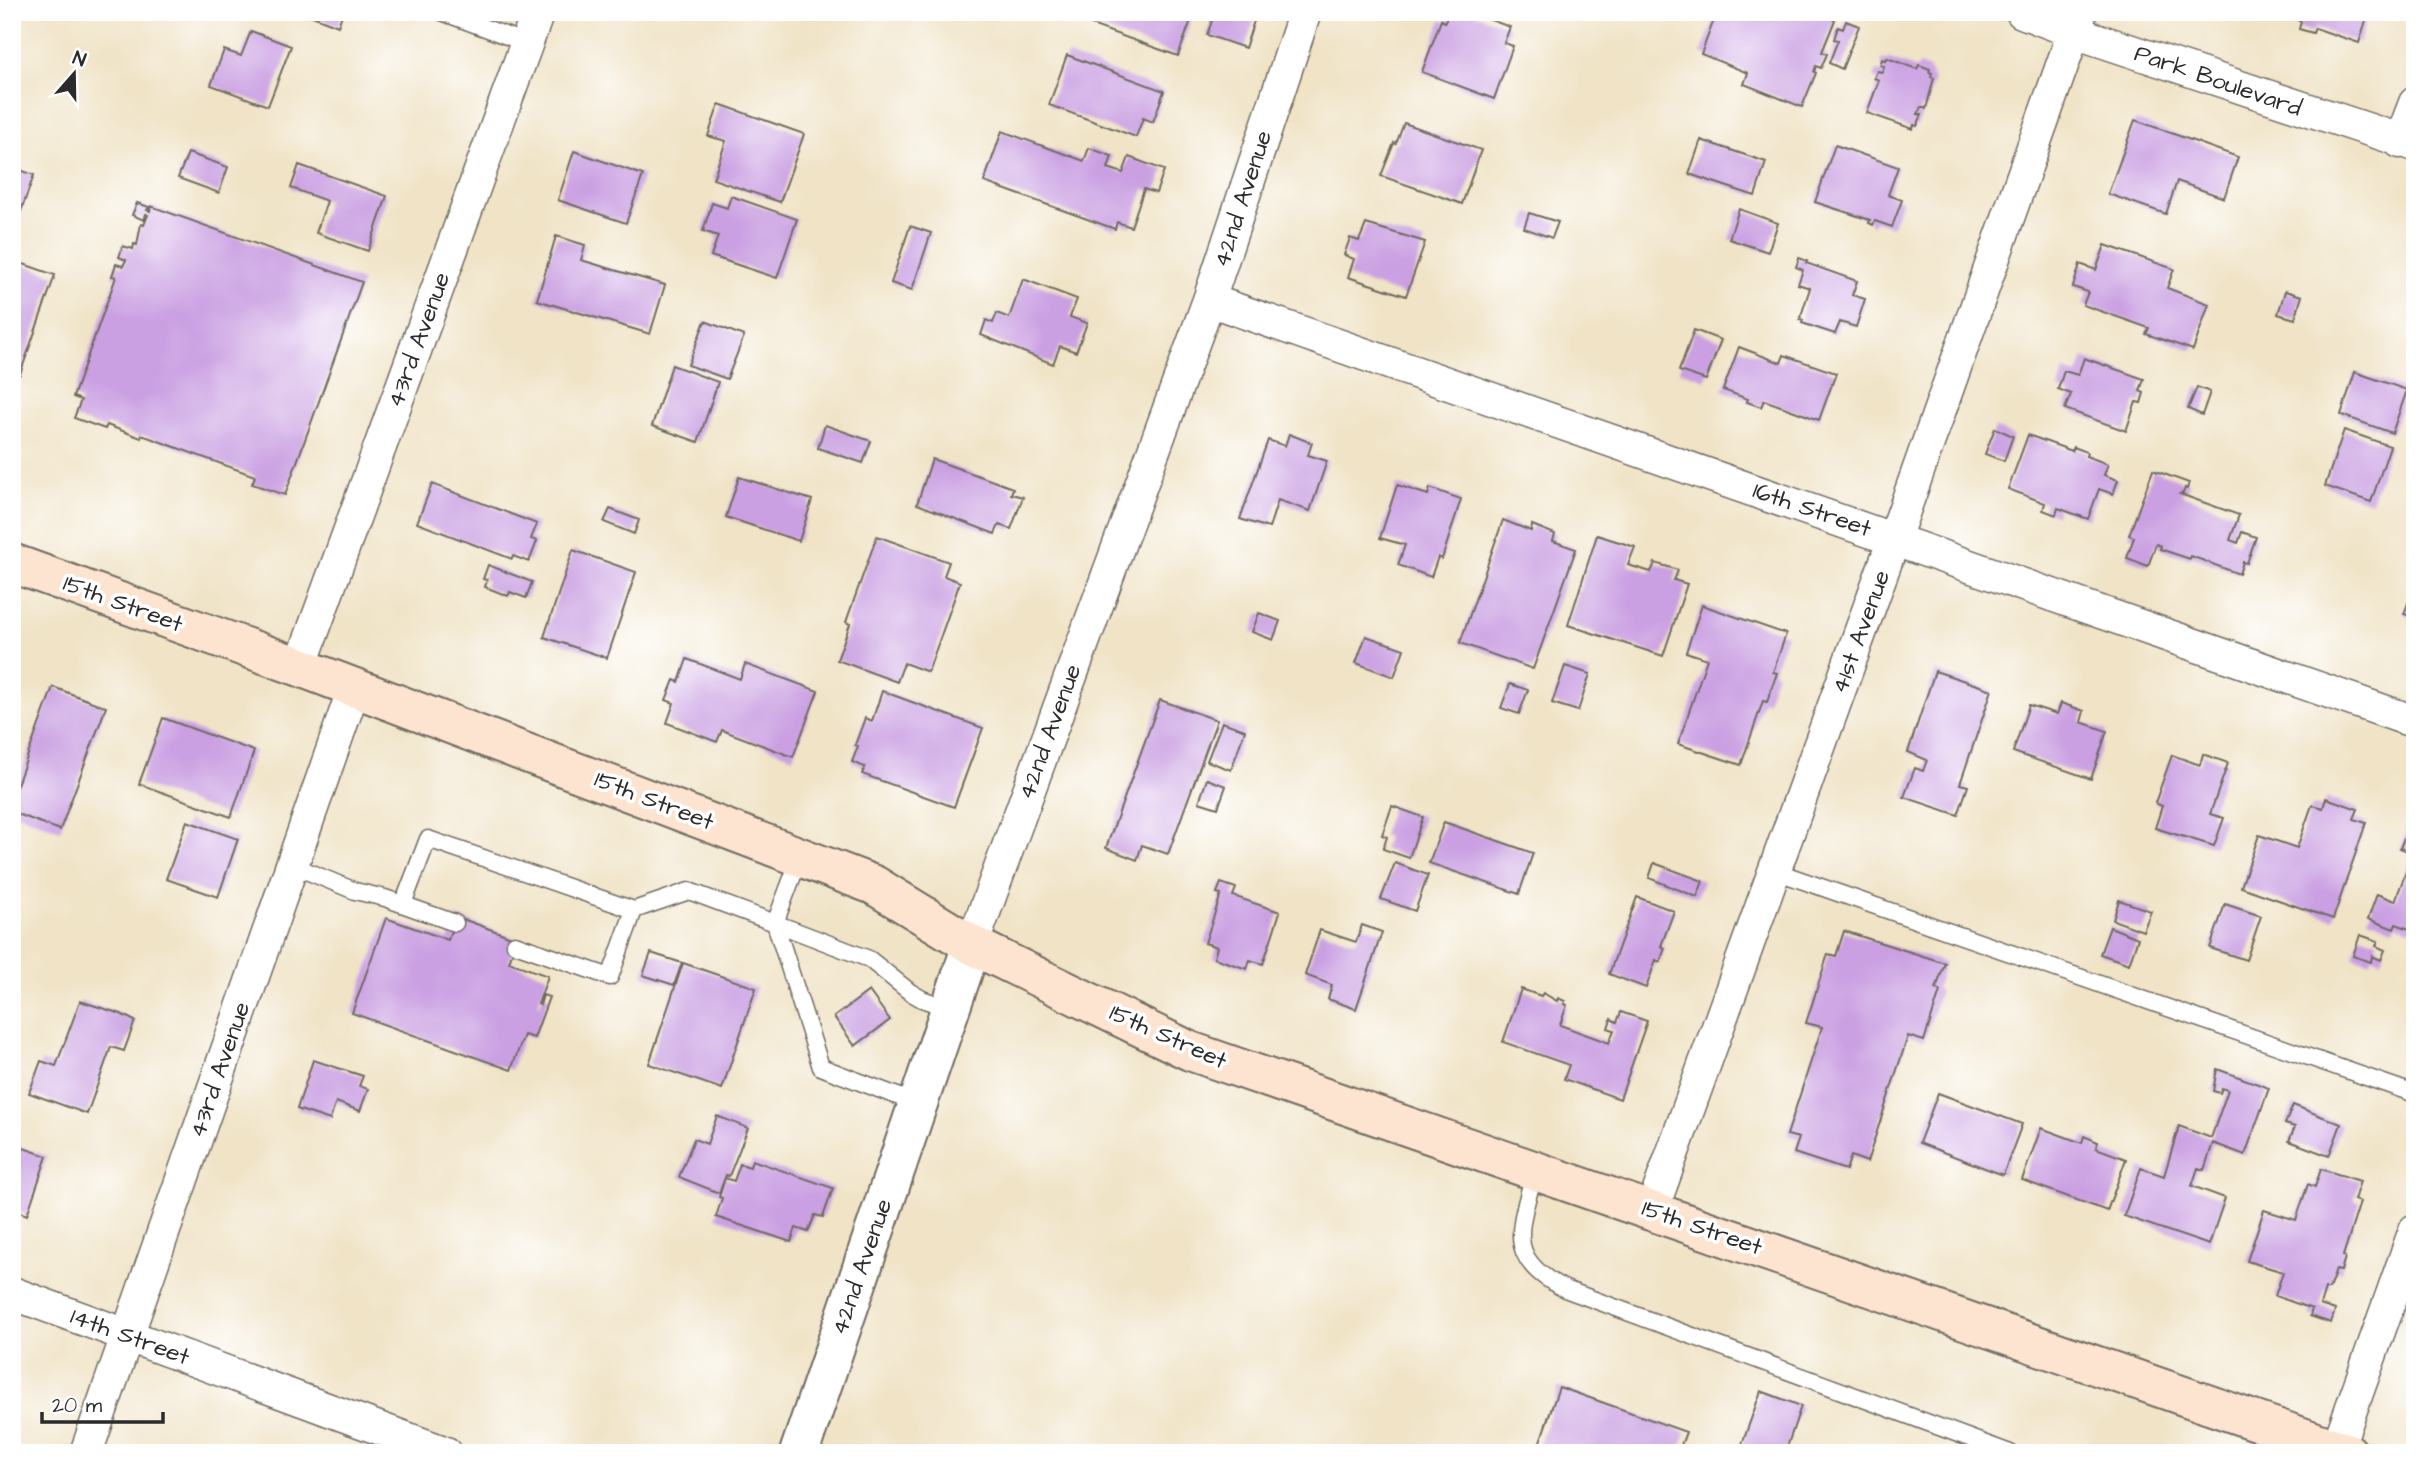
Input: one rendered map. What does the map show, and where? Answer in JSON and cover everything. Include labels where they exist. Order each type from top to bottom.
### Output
[{"type":"main road","name":"15th Street","points":[[12,563],[300,667],[874,885],[972,945],[1190,1051],[1652,1210],[2328,1449]]},
{"type":"street","name":"43rd Avenue","points":[[300,667],[538,12]]},
{"type":"street","name":"42nd Avenue","points":[[799,1453],[972,945],[1209,300],[1305,12]]},
{"type":"street","name":"Park Boulevard","points":[[2022,12],[2078,22],[2408,144]]},
{"type":"street","name":"41st Avenue","points":[[1652,1210],[2078,22]]},
{"type":"street","points":[[2408,144],[2415,103]]},
{"type":"street","name":"16th Street","points":[[1209,300],[2415,722]]},
{"type":"street","name":"43rd Avenue","points":[[86,1453],[354,688]]},
{"type":"street","points":[[2328,1449],[2415,1230]]},
{"type":"street","name":"14th Street","points":[[12,1293],[446,1453]]},
{"type":"lane","points":[[442,12],[526,43]]},
{"type":"lane","points":[[403,904],[428,839],[634,910],[689,891],[869,958],[910,992],[950,1010]]},
{"type":"lane","points":[[800,857],[775,923],[821,1067],[918,1104]]},
{"type":"lane","points":[[292,865],[355,891],[403,904],[455,923]]},
{"type":"lane","points":[[1775,871],[2415,1094]]},
{"type":"lane","points":[[515,944],[610,977],[634,910]]},
{"type":"lane","points":[[1535,1170],[1520,1238],[1523,1253],[1534,1269],[1548,1281],[2010,1453]]},
{"type":"building","points":[[302,12],[343,12],[338,26]]},
{"type":"building","points":[[1074,12],[1194,12],[1178,56],[1083,22],[1085,17]]},
{"type":"building","points":[[1215,12],[1257,12],[1245,48],[1207,35]]},
{"type":"building","points":[[1448,12],[1469,12],[1510,27],[1504,43],[1513,46],[1494,99],[1422,72],[1441,20],[1445,22]]},
{"type":"building","points":[[1717,12],[1816,12],[1835,20],[1822,52],[1827,54],[1821,68],[1816,66],[1816,73],[1802,107],[1744,84],[1748,73],[1701,54]]},
{"type":"building","points":[[2277,12],[2369,12],[2359,43],[2315,28],[2313,33],[2299,29],[2301,21]]},
{"type":"building","points":[[1846,21],[1859,26],[1842,69],[1829,63],[1838,40],[1834,39],[1838,27],[1843,29]]},
{"type":"building","points":[[251,31],[291,46],[268,106],[211,85],[224,50],[241,56]]},
{"type":"building","points":[[1067,55],[1164,91],[1153,122],[1143,118],[1136,137],[1049,105]]},
{"type":"building","points":[[1887,58],[1917,69],[1919,65],[1930,69],[1931,77],[1934,78],[1926,109],[1921,107],[1918,114],[1922,115],[1913,129],[1867,113],[1879,80],[1874,78],[1877,71],[1882,72],[1882,59],[1886,61]]},
{"type":"building","points":[[719,104],[804,134],[780,202],[713,179],[726,141],[708,136]]},
{"type":"building","points":[[2135,120],[2238,157],[2224,198],[2177,181],[2166,214],[2108,194]]},
{"type":"building","points":[[1404,123],[1481,150],[1462,204],[1381,176]]},
{"type":"building","points":[[1002,131],[1084,161],[1089,148],[1112,156],[1108,168],[1123,173],[1129,157],[1164,170],[1156,193],[1144,189],[1131,227],[1117,222],[1115,229],[984,182]]},
{"type":"building","points":[[1701,140],[1766,162],[1755,196],[1689,174]]},
{"type":"building","points":[[1835,145],[1898,167],[1888,195],[1902,200],[1892,227],[1875,221],[1873,225],[1869,223],[1870,220],[1815,202]]},
{"type":"building","points":[[574,151],[643,175],[626,223],[558,200]]},
{"type":"building","points":[[188,153],[228,167],[219,193],[178,178]]},
{"type":"building","points":[[299,165],[387,196],[368,251],[316,233],[327,201],[291,188]]},
{"type":"building","points":[[12,167],[34,175],[21,211],[12,208]]},
{"type":"building","points":[[731,196],[797,219],[777,278],[711,256],[718,236],[703,231],[712,203],[727,208]]},
{"type":"building","points":[[137,203],[149,207],[147,210],[150,211],[151,206],[362,282],[285,495],[252,484],[255,476],[142,435],[141,438],[107,425],[105,429],[74,418],[81,400],[73,397],[116,277],[112,276],[116,264],[123,266],[126,260],[119,257],[123,246],[133,249],[134,244],[137,245],[141,224],[144,225],[148,215],[146,214],[144,220],[132,215]]},
{"type":"building","points":[[1739,209],[1778,223],[1768,252],[1729,239]]},
{"type":"building","points":[[1529,213],[1558,222],[1552,238],[1524,228]]},
{"type":"building","points":[[1366,224],[1425,242],[1406,296],[1348,277],[1354,259],[1344,255],[1350,238],[1359,241]]},
{"type":"building","points":[[910,226],[931,233],[912,290],[891,283]]},
{"type":"building","points":[[556,236],[585,245],[581,260],[665,285],[650,334],[537,300]]},
{"type":"building","points":[[2105,245],[2174,269],[2167,288],[2209,304],[2193,350],[2146,334],[2149,328],[2083,305],[2088,292],[2073,287],[2080,264],[2096,270]]},
{"type":"building","points":[[1799,258],[1857,281],[1852,295],[1865,299],[1856,327],[1840,322],[1835,334],[1802,323],[1803,320],[1800,319],[1810,288],[1798,284],[1803,270],[1796,267]]},
{"type":"building","points":[[12,260],[55,275],[20,374],[12,372]]},
{"type":"building","points":[[1023,279],[1077,299],[1070,317],[1087,323],[1076,352],[1060,346],[1053,364],[981,335],[986,320],[993,323],[997,313],[1009,318]]},
{"type":"building","points":[[2285,291],[2302,296],[2295,319],[2278,314]]},
{"type":"building","points":[[705,321],[744,336],[727,379],[688,365]]},
{"type":"building","points":[[1694,330],[1721,340],[1706,380],[1679,371]]},
{"type":"building","points":[[1739,347],[1781,363],[1784,355],[1836,373],[1819,420],[1764,400],[1761,407],[1723,390]]},
{"type":"building","points":[[2084,358],[2144,379],[2140,391],[2144,393],[2141,403],[2136,402],[2126,431],[2065,409],[2071,394],[2058,389],[2064,371],[2078,375]]},
{"type":"building","points":[[672,365],[718,382],[698,442],[652,426]]},
{"type":"building","points":[[2355,372],[2407,390],[2392,433],[2341,415]]},
{"type":"building","points":[[2197,387],[2210,392],[2202,415],[2188,409]]},
{"type":"building","points":[[825,425],[871,441],[863,463],[818,448]]},
{"type":"building","points":[[1995,428],[2013,436],[2004,461],[1985,454]]},
{"type":"building","points":[[2344,430],[2390,446],[2371,502],[2325,486]]},
{"type":"building","points":[[1289,434],[1312,443],[1308,455],[1327,461],[1310,511],[1278,500],[1269,528],[1240,519],[1268,440],[1285,446]]},
{"type":"building","points":[[2028,435],[2072,451],[2074,447],[2087,452],[2086,456],[2108,464],[2104,475],[2118,480],[2113,494],[2099,489],[2088,519],[2058,508],[2056,515],[2043,510],[2045,503],[2008,489]]},
{"type":"building","points":[[932,459],[1013,488],[1011,494],[1023,497],[1011,529],[999,525],[995,534],[917,504]]},
{"type":"building","points":[[2153,470],[2189,483],[2187,489],[2180,494],[2239,515],[2230,540],[2238,543],[2242,532],[2256,537],[2247,563],[2243,562],[2239,574],[2191,556],[2190,559],[2160,549],[2161,546],[2156,544],[2148,566],[2127,558],[2134,537],[2129,535]]},
{"type":"building","points":[[739,477],[812,500],[799,541],[726,517]]},
{"type":"building","points":[[432,484],[537,524],[531,539],[537,541],[529,562],[513,556],[512,559],[417,523]]},
{"type":"building","points":[[1397,485],[1428,495],[1430,488],[1461,499],[1442,559],[1438,557],[1431,577],[1398,565],[1405,545],[1380,538]]},
{"type":"building","points":[[610,509],[639,520],[634,534],[604,522]]},
{"type":"building","points":[[1503,520],[1531,531],[1532,525],[1555,534],[1553,541],[1576,549],[1533,669],[1460,643]]},
{"type":"building","points":[[1597,535],[1635,547],[1628,565],[1651,572],[1655,563],[1678,570],[1674,580],[1687,584],[1663,656],[1568,625]]},
{"type":"building","points":[[877,536],[949,562],[944,576],[960,582],[928,672],[904,663],[897,682],[837,660],[850,624],[846,622]]},
{"type":"building","points":[[573,550],[636,572],[607,658],[544,637]]},
{"type":"building","points":[[488,565],[532,582],[526,598],[510,592],[508,596],[485,587],[487,580],[483,579]]},
{"type":"building","points":[[2415,585],[2415,618],[2404,614]]},
{"type":"building","points":[[1702,605],[1786,634],[1773,672],[1777,673],[1767,702],[1763,701],[1741,765],[1678,744],[1707,659],[1686,652]]},
{"type":"building","points":[[1259,613],[1280,621],[1273,640],[1252,632]]},
{"type":"building","points":[[1366,636],[1404,649],[1394,677],[1356,663]]},
{"type":"building","points":[[687,659],[740,679],[745,664],[818,691],[793,757],[722,730],[717,742],[667,723],[674,703],[666,700],[674,680],[679,682]]},
{"type":"building","points":[[1565,666],[1590,674],[1578,711],[1552,703]]},
{"type":"building","points":[[1935,671],[1992,690],[1960,784],[1968,786],[1958,815],[1904,797],[1915,768],[1923,771],[1927,760],[1908,752]]},
{"type":"building","points":[[1510,684],[1528,690],[1519,714],[1501,708]]},
{"type":"building","points":[[53,687],[106,707],[60,830],[12,812],[12,798]]},
{"type":"building","points":[[882,691],[983,728],[954,807],[862,774],[865,767],[852,762],[865,718],[872,721]]},
{"type":"building","points":[[1160,700],[1217,720],[1168,854],[1142,845],[1137,860],[1106,848]]},
{"type":"building","points":[[2061,703],[2084,711],[2081,722],[2107,731],[2091,779],[2013,752],[2029,705],[2057,714]]},
{"type":"building","points":[[163,718],[254,751],[231,817],[139,784]]},
{"type":"building","points":[[1222,722],[1245,730],[1231,770],[1207,761]]},
{"type":"building","points":[[2203,754],[2228,763],[2210,814],[2224,818],[2214,846],[2155,828],[2162,806],[2155,803],[2172,755],[2200,765]]},
{"type":"building","points":[[1207,779],[1226,786],[1218,808],[1199,802]]},
{"type":"building","points":[[2326,798],[2358,809],[2354,819],[2366,823],[2333,919],[2241,887],[2259,835],[2297,848],[2312,805],[2323,808]]},
{"type":"building","points":[[1392,806],[1423,817],[1409,858],[1383,849],[1387,837],[1382,835]]},
{"type":"building","points":[[2413,816],[2415,931],[2396,924],[2394,929],[2368,919],[2377,894],[2395,901],[2413,853],[2400,848]]},
{"type":"building","points":[[187,821],[238,839],[218,897],[166,879]]},
{"type":"building","points":[[1444,822],[1533,853],[1519,894],[1429,863]]},
{"type":"building","points":[[1395,863],[1428,875],[1415,911],[1381,899]]},
{"type":"building","points":[[1654,863],[1703,881],[1697,897],[1649,878]]},
{"type":"building","points":[[1221,883],[1236,888],[1233,896],[1280,912],[1263,964],[1250,960],[1247,969],[1214,958],[1217,947],[1205,943],[1221,894],[1217,893]]},
{"type":"building","points":[[1637,897],[1674,911],[1661,946],[1665,948],[1660,962],[1656,960],[1646,988],[1609,974]]},
{"type":"building","points":[[2119,900],[2151,911],[2143,931],[2113,920]]},
{"type":"building","points":[[2225,904],[2261,916],[2246,960],[2210,948]]},
{"type":"building","points":[[457,917],[517,939],[509,962],[548,976],[538,1004],[540,1005],[543,995],[549,997],[534,1038],[524,1035],[511,1070],[352,1013],[386,918],[448,940]]},
{"type":"building","points":[[1362,925],[1382,932],[1356,1009],[1328,999],[1332,985],[1305,975],[1320,930],[1356,942]]},
{"type":"building","points":[[2110,927],[2138,938],[2129,964],[2100,954]]},
{"type":"building","points":[[1844,931],[1945,963],[1936,989],[1940,991],[1924,1041],[1908,1036],[1867,1162],[1851,1156],[1846,1170],[1794,1153],[1799,1138],[1787,1135],[1822,1027],[1806,1023],[1828,954],[1836,956]]},
{"type":"building","points":[[2360,935],[2378,941],[2376,946],[2385,950],[2381,960],[2372,956],[2371,962],[2353,956]]},
{"type":"building","points":[[651,953],[682,963],[674,985],[643,975]]},
{"type":"building","points":[[683,963],[756,988],[722,1089],[649,1064]]},
{"type":"building","points":[[1521,989],[1541,996],[1543,993],[1557,1001],[1558,998],[1565,1001],[1564,1004],[1567,1005],[1560,1025],[1609,1043],[1614,1030],[1608,1028],[1611,1019],[1617,1022],[1621,1012],[1647,1021],[1620,1099],[1564,1079],[1569,1065],[1503,1042]]},
{"type":"building","points":[[869,991],[890,1020],[855,1046],[834,1017]]},
{"type":"building","points":[[80,1001],[135,1021],[124,1051],[111,1047],[87,1114],[29,1093],[41,1061],[56,1066]]},
{"type":"building","points":[[313,1060],[363,1076],[359,1086],[368,1089],[360,1111],[336,1102],[330,1120],[297,1109]]},
{"type":"building","points":[[2217,1069],[2269,1088],[2245,1155],[2213,1143],[2204,1170],[2198,1168],[2192,1186],[2225,1198],[2209,1245],[2124,1216],[2141,1168],[2164,1176],[2179,1126],[2211,1138],[2228,1090],[2222,1088],[2220,1093],[2213,1091]]},
{"type":"building","points":[[1938,1093],[2022,1124],[2003,1175],[1919,1143]]},
{"type":"building","points":[[2293,1105],[2341,1124],[2329,1156],[2289,1141],[2295,1127],[2285,1124]]},
{"type":"building","points":[[717,1116],[748,1128],[729,1176],[726,1175],[719,1193],[679,1177],[694,1139],[707,1144]]},
{"type":"building","points":[[2041,1128],[2082,1143],[2084,1136],[2098,1142],[2096,1148],[2126,1159],[2107,1211],[2022,1180]]},
{"type":"building","points":[[12,1144],[47,1156],[27,1215],[12,1209]]},
{"type":"building","points":[[752,1160],[833,1188],[823,1217],[815,1215],[808,1232],[796,1228],[791,1242],[716,1217],[725,1178],[734,1181],[740,1164],[750,1167]]},
{"type":"building","points":[[2321,1169],[2360,1181],[2354,1200],[2360,1202],[2341,1271],[2336,1270],[2329,1289],[2325,1289],[2320,1305],[2335,1310],[2331,1323],[2310,1316],[2312,1309],[2275,1296],[2283,1272],[2247,1261],[2264,1210],[2296,1220],[2308,1184],[2315,1187]]},
{"type":"building","points":[[1559,1387],[1686,1432],[1678,1453],[1536,1453]]},
{"type":"building","points":[[1761,1391],[1801,1406],[1785,1453],[1739,1453]]}]
